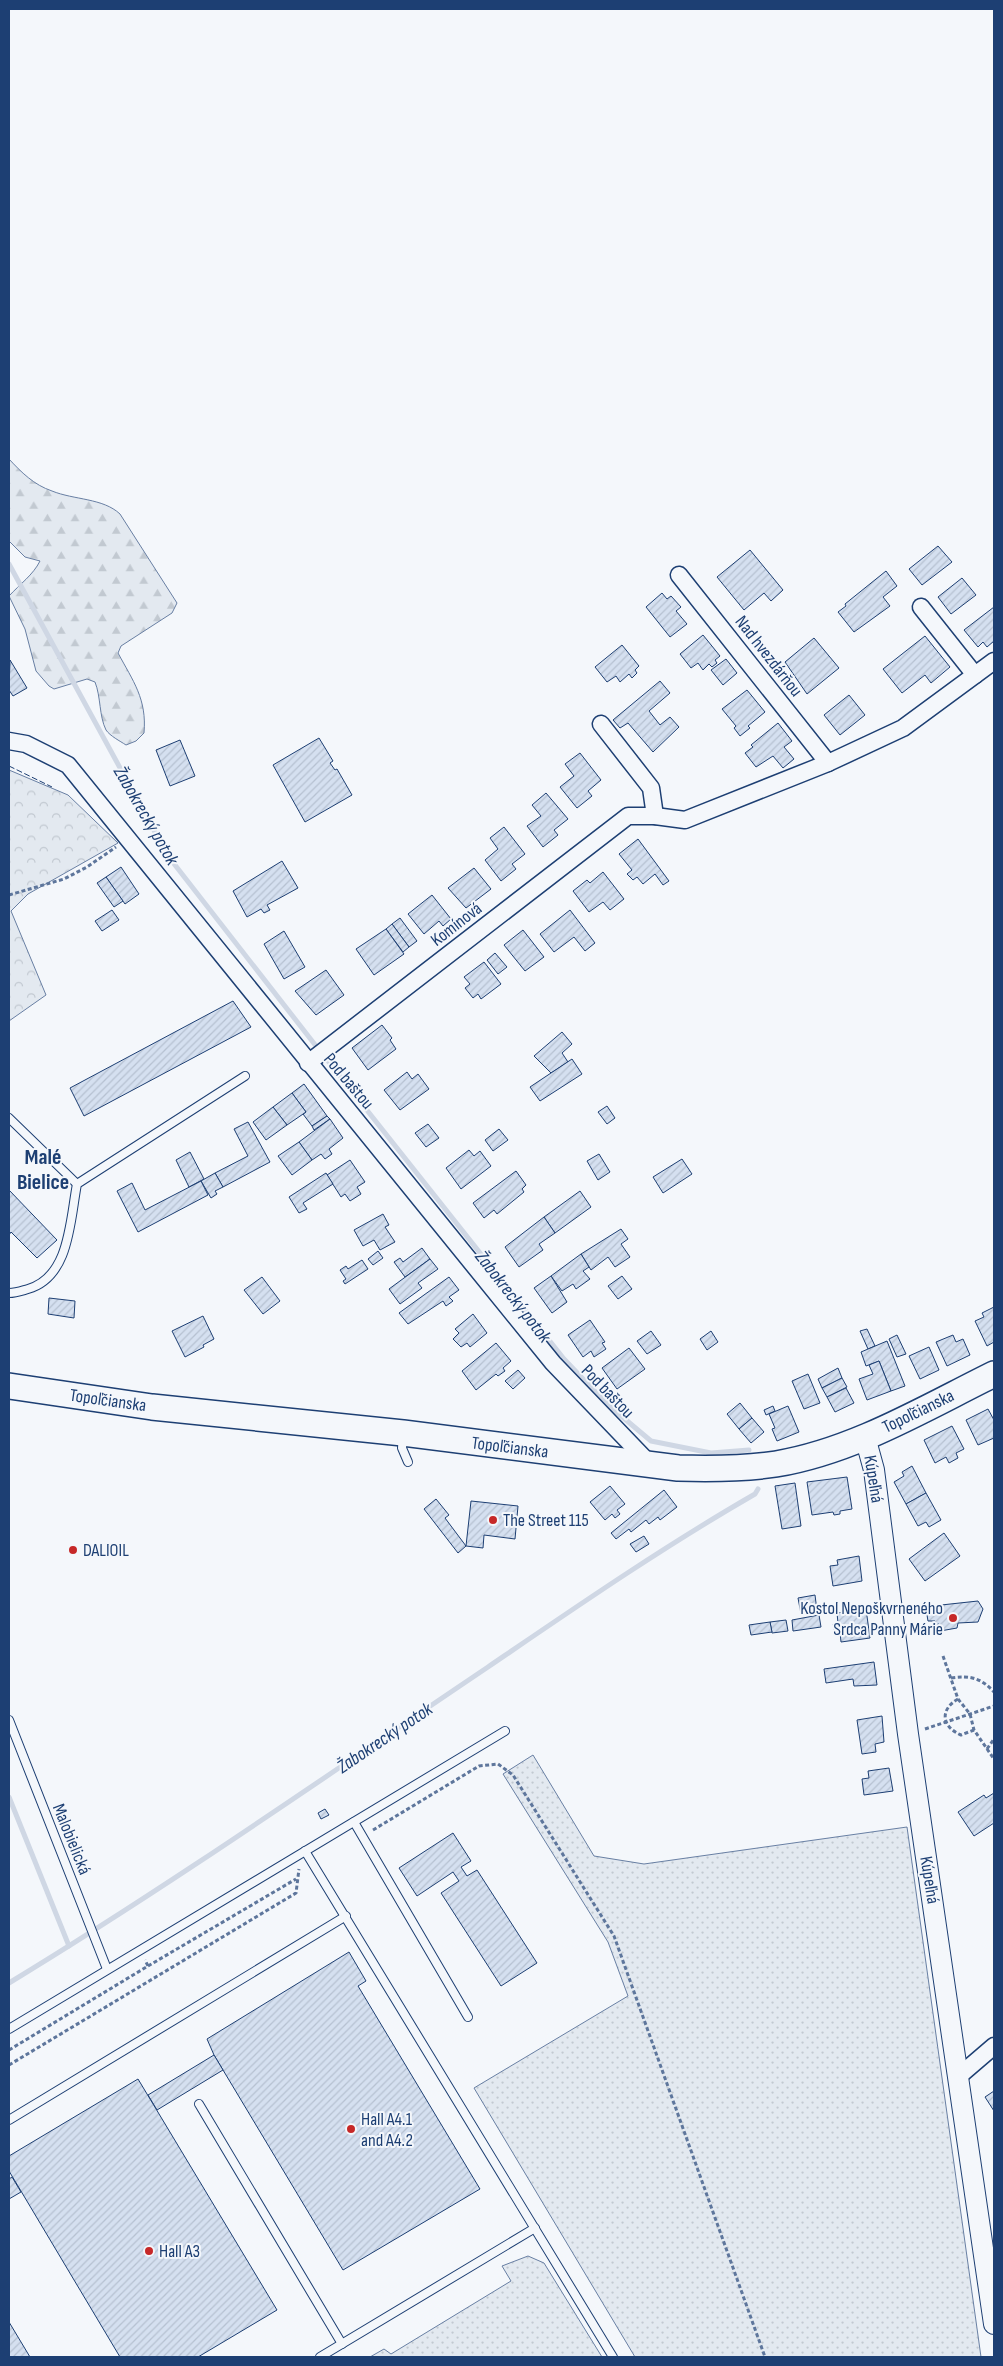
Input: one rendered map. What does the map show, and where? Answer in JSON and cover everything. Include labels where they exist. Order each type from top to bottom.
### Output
[{"type":"main road","name":"Topoľčianska","points":[[10,1387],[152,1407],[403,1433],[650,1464],[709,1469],[754,1467],[808,1457],[865,1437],[994,1374]]},
{"type":"street","name":"Nad hvezdárňou","points":[[679,574],[828,763]]},
{"type":"street","points":[[921,607],[975,675]]},
{"type":"street","points":[[601,724],[652,788],[655,816],[685,820],[828,763],[903,728],[994,661]]},
{"type":"street","name":"Pod baštou","points":[[9,741],[26,744],[68,765],[126,839],[406,1180],[553,1363],[650,1464]]},
{"type":"street","name":"Komínová","points":[[308,1063],[628,816],[655,816]]},
{"type":"street","name":"Kúpeľná","points":[[865,1437],[874,1470],[908,1734],[994,2324]]},
{"type":"street","points":[[959,2076],[994,2046]]},
{"type":"lane","points":[[9,1292],[15,1293],[39,1286],[53,1275],[64,1253],[77,1184],[245,1076]]},
{"type":"lane","points":[[9,1118],[77,1184]]},
{"type":"lane","points":[[403,1433],[402,1448],[408,1462]]},
{"type":"lane","name":"Malobielická","points":[[9,1720],[107,1969]]},
{"type":"lane","points":[[9,2029],[505,1731]]},
{"type":"lane","points":[[354,1822],[364,1836],[468,2016]]},
{"type":"lane","points":[[305,1851],[613,2357]]},
{"type":"lane","points":[[9,2120],[346,1916]]},
{"type":"lane","points":[[199,2104],[342,2344]]},
{"type":"lane","points":[[320,2357],[535,2228]]},
{"type":"path","points":[[9,896],[18,891],[64,879],[87,867],[126,839]]},
{"type":"path","points":[[943,1656],[958,1699],[970,1714],[974,1730],[994,1759]]},
{"type":"path","points":[[951,1678],[972,1676],[986,1683],[994,1692]]},
{"type":"path","points":[[958,1699],[948,1706],[946,1722],[953,1732],[961,1735],[974,1730]]},
{"type":"path","points":[[908,1734],[994,1706]]},
{"type":"path","points":[[987,1749],[994,1739]]},
{"type":"path","points":[[364,1836],[479,1766],[498,1764],[513,1775],[614,1936],[764,2357]]},
{"type":"path","points":[[9,2050],[296,1879],[296,1894],[9,2065]]},
{"type":"path","points":[[145,1960],[148,1966]]},
{"type":"green space","points":[[9,459],[28,478],[45,488],[61,494],[97,502],[120,514],[177,603],[172,613],[121,646],[118,653],[134,682],[141,700],[144,733],[136,741],[126,745],[106,730],[95,682],[87,679],[54,689],[36,671],[25,629],[9,596],[30,575],[40,561],[25,557],[9,541]]},
{"type":"green space","points":[[9,770],[68,795],[118,843],[28,894],[11,911],[46,995],[9,1021]]},
{"type":"green space","points":[[533,1755],[594,1856],[644,1864],[907,1827],[981,2357],[635,2357],[474,2088],[628,1996],[608,1942],[503,1774]]},
{"type":"green space","points":[[528,2256],[544,2263],[602,2357],[370,2357],[384,2349],[391,2354],[511,2281],[502,2266]]},
{"type":"building","points":[[938,546],[952,562],[922,585],[909,569]]},
{"type":"building","points":[[750,550],[783,590],[771,601],[764,593],[744,610],[717,577]]},
{"type":"building","points":[[886,571],[897,586],[883,597],[890,606],[854,632],[838,612],[846,606],[845,604]]},
{"type":"building","points":[[962,578],[976,595],[951,614],[938,597]]},
{"type":"building","points":[[662,593],[667,599],[671,596],[681,607],[676,611],[687,624],[670,637],[646,607]]},
{"type":"building","points":[[994,607],[994,641],[987,647],[983,642],[978,647],[964,630]]},
{"type":"building","points":[[703,635],[720,656],[715,660],[717,663],[712,667],[709,664],[703,670],[698,663],[691,668],[680,654]]},
{"type":"building","points":[[925,636],[950,667],[931,683],[925,675],[902,693],[883,669]]},
{"type":"building","points":[[814,638],[839,668],[807,694],[785,662]]},
{"type":"building","points":[[622,645],[639,666],[635,670],[637,673],[632,678],[629,674],[620,682],[616,676],[607,682],[595,667]]},
{"type":"building","points":[[726,659],[737,673],[723,685],[711,670]]},
{"type":"building","points":[[10,660],[27,688],[13,696],[9,690]]},
{"type":"building","points":[[660,681],[670,693],[649,711],[660,725],[670,717],[679,727],[653,752],[628,723],[620,728],[613,720]]},
{"type":"building","points":[[747,690],[765,712],[748,726],[750,728],[740,736],[734,728],[736,726],[722,709]]},
{"type":"building","points":[[849,695],[865,715],[840,735],[824,715]]},
{"type":"building","points":[[778,723],[792,741],[784,747],[794,759],[783,768],[773,756],[756,767],[745,753],[753,747],[751,745]]},
{"type":"building","points":[[319,738],[333,761],[330,763],[335,770],[337,769],[352,795],[305,822],[273,765]]},
{"type":"building","points":[[180,740],[195,776],[170,786],[156,750]]},
{"type":"building","points":[[580,753],[601,780],[588,791],[592,796],[577,808],[560,787],[574,776],[565,764]]},
{"type":"building","points":[[546,793],[568,819],[554,830],[558,835],[543,847],[527,826],[541,816],[532,805]]},
{"type":"building","points":[[504,827],[525,854],[512,864],[516,869],[501,881],[485,860],[498,849],[490,838]]},
{"type":"building","points":[[638,839],[669,881],[663,885],[655,874],[643,884],[637,877],[633,880],[627,874],[632,870],[619,854]]},
{"type":"building","points":[[282,861],[298,888],[267,905],[270,910],[264,913],[261,909],[247,917],[233,891]]},
{"type":"building","points":[[121,867],[139,894],[125,904],[106,877]]},
{"type":"building","points":[[474,868],[491,889],[466,908],[448,888]]},
{"type":"building","points":[[603,872],[624,899],[610,910],[603,902],[589,912],[573,891],[587,880],[590,883]]},
{"type":"building","points":[[106,877],[123,901],[114,907],[97,883]]},
{"type":"building","points":[[432,895],[451,919],[443,926],[439,921],[424,934],[408,914]]},
{"type":"building","points":[[112,910],[119,920],[102,931],[95,921]]},
{"type":"building","points":[[570,910],[595,943],[585,951],[574,937],[554,952],[540,934]]},
{"type":"building","points":[[400,918],[417,941],[409,947],[392,924]]},
{"type":"building","points":[[392,924],[409,947],[403,952],[386,929]]},
{"type":"building","points":[[386,929],[404,954],[374,975],[356,949]]},
{"type":"building","points":[[523,930],[544,957],[525,971],[504,945]]},
{"type":"building","points":[[284,931],[305,967],[284,979],[264,944]]},
{"type":"building","points":[[495,953],[507,967],[498,974],[487,960]]},
{"type":"building","points":[[484,962],[501,984],[481,999],[478,994],[473,998],[465,988],[470,984],[464,977]]},
{"type":"building","points":[[326,970],[344,995],[316,1015],[295,991]]},
{"type":"building","points":[[233,1001],[251,1027],[84,1116],[70,1088]]},
{"type":"building","points":[[382,1025],[392,1038],[390,1040],[396,1049],[368,1070],[352,1048]]},
{"type":"building","points":[[562,1032],[572,1044],[562,1053],[568,1062],[551,1073],[534,1056]]},
{"type":"building","points":[[572,1059],[582,1074],[540,1101],[530,1087]]},
{"type":"building","points":[[407,1072],[412,1079],[418,1074],[429,1089],[400,1110],[384,1090]]},
{"type":"building","points":[[304,1084],[327,1116],[312,1126],[303,1114],[306,1112],[292,1093]]},
{"type":"building","points":[[292,1093],[306,1112],[287,1125],[273,1107]]},
{"type":"building","points":[[607,1106],[615,1118],[607,1124],[598,1112]]},
{"type":"building","points":[[273,1107],[287,1125],[266,1140],[253,1122]]},
{"type":"building","points":[[327,1116],[330,1119],[314,1130],[312,1126]]},
{"type":"building","points":[[330,1119],[343,1138],[329,1149],[332,1154],[325,1159],[321,1154],[312,1160],[299,1142]]},
{"type":"building","points":[[248,1122],[270,1162],[223,1187],[215,1173],[248,1156],[234,1129]]},
{"type":"building","points":[[428,1124],[439,1138],[426,1147],[415,1133]]},
{"type":"building","points":[[499,1129],[508,1140],[493,1151],[485,1140]]},
{"type":"building","points":[[299,1142],[312,1160],[292,1175],[278,1156]]},
{"type":"building","points":[[469,1150],[474,1156],[480,1151],[491,1166],[461,1189],[446,1168]]},
{"type":"building","points":[[190,1152],[204,1179],[189,1187],[176,1160]]},
{"type":"building","points":[[599,1154],[610,1172],[598,1180],[587,1161]]},
{"type":"building","points":[[682,1159],[692,1174],[663,1193],[653,1177]]},
{"type":"building","points":[[350,1160],[365,1182],[357,1187],[361,1194],[350,1201],[345,1194],[341,1197],[327,1175]]},
{"type":"building","points":[[516,1171],[526,1185],[522,1189],[524,1192],[497,1214],[494,1210],[484,1218],[473,1203]]},
{"type":"building","points":[[215,1173],[223,1187],[215,1191],[217,1194],[211,1198],[201,1181]]},
{"type":"building","points":[[326,1173],[333,1184],[303,1203],[307,1209],[299,1213],[289,1197]]},
{"type":"building","points":[[201,1181],[208,1195],[138,1232],[117,1191],[132,1183],[145,1210]]},
{"type":"building","points":[[9,1190],[57,1240],[37,1258],[11,1232],[9,1235]]},
{"type":"building","points":[[580,1191],[591,1207],[555,1233],[544,1217]]},
{"type":"building","points":[[383,1214],[389,1225],[385,1227],[395,1242],[380,1250],[374,1240],[363,1246],[354,1230]]},
{"type":"building","points":[[544,1217],[555,1233],[539,1244],[543,1250],[519,1267],[505,1247]]},
{"type":"building","points":[[621,1229],[628,1239],[621,1244],[630,1257],[615,1267],[608,1257],[591,1270],[581,1254]]},
{"type":"building","points":[[422,1248],[430,1259],[405,1277],[394,1262],[400,1258],[403,1262]]},
{"type":"building","points":[[378,1251],[383,1258],[373,1265],[368,1259]]},
{"type":"building","points":[[581,1254],[589,1267],[583,1271],[590,1279],[576,1289],[573,1284],[562,1291],[551,1276]]},
{"type":"building","points":[[430,1259],[438,1269],[418,1283],[422,1288],[400,1304],[389,1289]]},
{"type":"building","points":[[362,1260],[368,1269],[345,1284],[343,1281],[346,1279],[340,1270],[346,1266],[348,1269]]},
{"type":"building","points":[[551,1276],[567,1302],[552,1313],[534,1288]]},
{"type":"building","points":[[622,1276],[632,1289],[618,1299],[608,1286]]},
{"type":"building","points":[[262,1277],[280,1301],[263,1314],[244,1290]]},
{"type":"building","points":[[449,1277],[459,1290],[449,1297],[453,1301],[446,1306],[443,1301],[408,1324],[399,1313]]},
{"type":"building","points":[[49,1298],[75,1301],[74,1318],[48,1314]]},
{"type":"building","points":[[994,1307],[994,1342],[987,1346],[975,1321],[984,1317],[982,1313]]},
{"type":"building","points":[[473,1314],[487,1333],[470,1347],[467,1343],[461,1347],[453,1339],[459,1333],[455,1329]]},
{"type":"building","points":[[203,1316],[214,1339],[203,1345],[204,1347],[185,1357],[172,1331]]},
{"type":"building","points":[[590,1320],[605,1342],[602,1343],[606,1349],[594,1357],[591,1351],[583,1357],[568,1335]]},
{"type":"building","points":[[867,1329],[875,1346],[868,1349],[860,1331]]},
{"type":"building","points":[[651,1331],[661,1345],[647,1354],[637,1341]]},
{"type":"building","points":[[711,1331],[718,1342],[707,1350],[700,1339]]},
{"type":"building","points":[[897,1335],[906,1354],[897,1357],[889,1339]]},
{"type":"building","points":[[953,1335],[956,1342],[963,1339],[970,1355],[947,1366],[936,1342]]},
{"type":"building","points":[[887,1341],[905,1386],[891,1391],[879,1361],[866,1366],[861,1352]]},
{"type":"building","points":[[496,1343],[511,1361],[503,1368],[505,1371],[498,1376],[496,1374],[476,1390],[462,1371]]},
{"type":"building","points":[[929,1347],[939,1370],[920,1379],[909,1356]]},
{"type":"building","points":[[629,1348],[645,1369],[617,1389],[602,1368]]},
{"type":"building","points":[[879,1361],[891,1391],[867,1400],[859,1379],[873,1374],[869,1365]]},
{"type":"building","points":[[838,1368],[842,1378],[822,1388],[818,1379]]},
{"type":"building","points":[[518,1370],[525,1378],[513,1389],[505,1381]]},
{"type":"building","points":[[808,1374],[820,1403],[804,1409],[792,1381]]},
{"type":"building","points":[[842,1378],[847,1387],[827,1397],[822,1388]]},
{"type":"building","points":[[846,1388],[854,1403],[835,1412],[827,1397]]},
{"type":"building","points":[[740,1403],[752,1418],[739,1429],[727,1414]]},
{"type":"building","points":[[773,1406],[775,1411],[766,1415],[764,1410]]},
{"type":"building","points":[[788,1406],[799,1432],[777,1441],[772,1429],[775,1428],[769,1414]]},
{"type":"building","points":[[988,1409],[994,1420],[994,1438],[978,1445],[966,1420]]},
{"type":"building","points":[[752,1418],[764,1432],[751,1443],[739,1429]]},
{"type":"building","points":[[952,1426],[964,1449],[956,1453],[958,1458],[949,1463],[946,1457],[935,1463],[924,1440]]},
{"type":"building","points":[[912,1466],[926,1493],[906,1504],[894,1482],[904,1476],[902,1472]]},
{"type":"building","points":[[847,1477],[852,1509],[840,1511],[840,1514],[834,1515],[833,1512],[812,1515],[807,1482]]},
{"type":"building","points":[[795,1483],[801,1526],[782,1529],[775,1486]]},
{"type":"building","points":[[610,1486],[625,1504],[617,1510],[620,1514],[615,1518],[612,1514],[605,1520],[590,1502]]},
{"type":"building","points":[[664,1490],[677,1507],[660,1520],[658,1517],[649,1524],[646,1520],[631,1532],[629,1529],[616,1539],[611,1533]]},
{"type":"building","points":[[926,1493],[941,1520],[929,1527],[926,1522],[918,1526],[906,1504]]},
{"type":"building","points":[[436,1499],[449,1515],[445,1518],[466,1546],[458,1553],[424,1509]]},
{"type":"building","name":"The Street 115","points":[[471,1501],[518,1506],[515,1539],[484,1535],[483,1548],[466,1546]]},
{"type":"building","points":[[944,1533],[960,1556],[925,1581],[909,1559]]},
{"type":"building","points":[[644,1536],[649,1544],[636,1552],[630,1544]]},
{"type":"building","points":[[859,1556],[862,1581],[833,1586],[830,1566],[838,1565],[837,1560]]},
{"type":"building","points":[[815,1595],[817,1611],[801,1614],[798,1598]]},
{"type":"building","name":"Kostol Nepoškvrneného Srdca Panny Márie","points":[[978,1601],[983,1609],[978,1622],[958,1623],[957,1628],[940,1631],[939,1624],[935,1625],[935,1621],[928,1621],[927,1615],[932,1606]]},
{"type":"building","points":[[866,1609],[870,1638],[841,1642],[840,1632],[835,1633],[833,1624],[838,1623],[837,1613]]},
{"type":"building","points":[[819,1615],[821,1627],[793,1631],[792,1620]]},
{"type":"building","points":[[786,1620],[788,1631],[772,1633],[770,1622]]},
{"type":"building","points":[[770,1622],[772,1632],[751,1635],[749,1625]]},
{"type":"building","points":[[874,1662],[877,1685],[854,1686],[853,1679],[826,1683],[824,1669]]},
{"type":"building","points":[[882,1716],[884,1742],[875,1744],[876,1752],[862,1754],[857,1720]]},
{"type":"building","points":[[889,1768],[893,1791],[864,1795],[862,1779],[869,1778],[868,1771]]},
{"type":"building","points":[[994,1793],[994,1823],[974,1836],[958,1812],[984,1795],[986,1798]]},
{"type":"building","points":[[325,1809],[329,1815],[321,1819],[318,1813]]},
{"type":"building","points":[[453,1833],[471,1861],[461,1867],[467,1876],[477,1870],[537,1963],[501,1986],[441,1893],[459,1881],[453,1872],[417,1896],[399,1868]]},
{"type":"building","name":"Hall A4.1 and A4.2","points":[[349,1952],[366,1981],[358,1986],[480,2189],[343,2270],[214,2055],[207,2039]]},
{"type":"building","points":[[214,2055],[223,2070],[157,2110],[148,2095]]},
{"type":"building","name":"Hall A3","points":[[138,2079],[277,2310],[198,2357],[120,2357],[9,2171],[9,2156]]},
{"type":"building","points":[[994,2091],[994,2111],[985,2097]]},
{"type":"building","points":[[12,2177],[21,2192],[9,2199],[9,2179]]},
{"type":"building","points":[[9,2322],[30,2357],[9,2357]]},
{"type":"waterway","name":"Žabokrecký potok","points":[[9,564],[168,856],[316,1046]]},
{"type":"waterway","name":"Žabokrecký potok","points":[[328,1061],[564,1359],[607,1404],[651,1441],[711,1453],[749,1450]]},
{"type":"waterway","name":"Žabokrecký potok","points":[[9,1983],[190,1868],[587,1600],[653,1556],[755,1494],[758,1489]]},
{"type":"waterway","points":[[9,1797],[69,1946]]},
{"type":"fence","points":[[9,766],[52,787]]},
{"type":"place","name":"The Street 115","points":[[493,1520]]},
{"type":"place","name":"DALIOIL","points":[[73,1550]]},
{"type":"place","name":"Kostol Nepoškvrneného Srdca Panny Márie","points":[[953,1618]]},
{"type":"place","name":"Hall A4.1 and A4.2","points":[[351,2129]]},
{"type":"place","name":"Hall A3","points":[[149,2251]]},
{"type":"district","name":"Malé Bielice","points":[[43,1168]]}]
